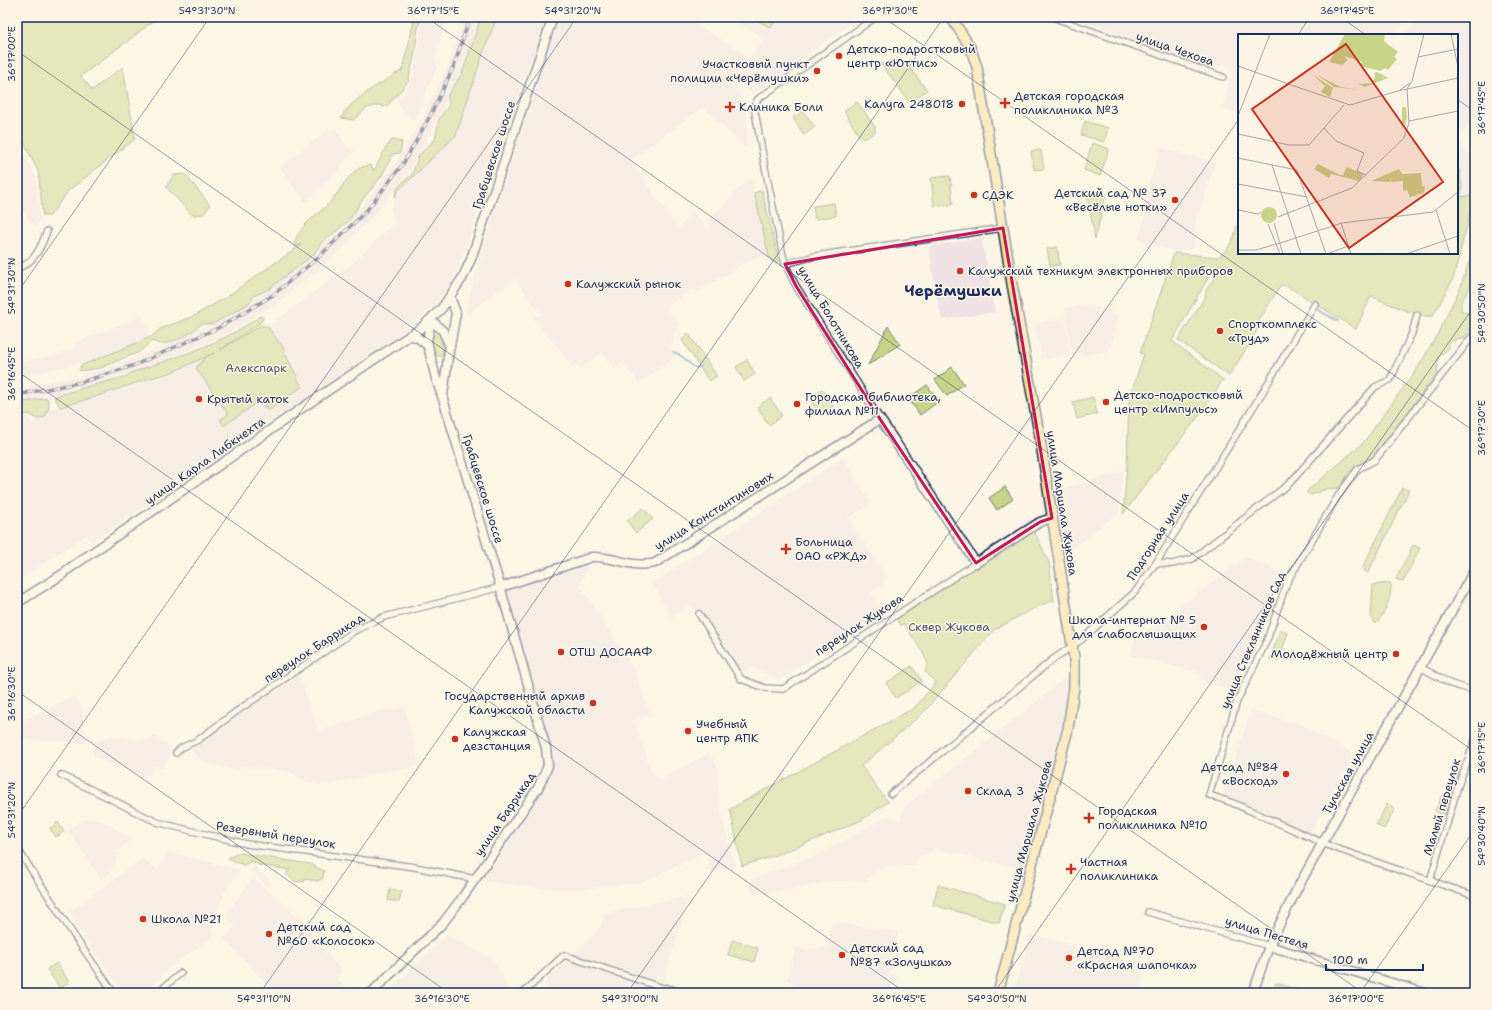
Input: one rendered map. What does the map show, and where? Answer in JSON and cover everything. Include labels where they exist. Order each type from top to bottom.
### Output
[{"type":"main road","name":"улица Маршала Жукова","points":[[951,17],[970,47],[977,67],[1003,228],[1041,444],[1074,658],[1074,687],[1068,729],[998,993]]},
{"type":"street","name":"Грабцевское шоссе","points":[[443,398],[448,357],[456,313],[450,297],[463,277],[472,259],[553,17]]},
{"type":"street","name":"улица Болотникова","points":[[876,17],[758,99],[754,106],[764,162],[785,264],[796,286],[880,419],[976,563]]},
{"type":"street","name":"улица Чехова","points":[[1052,17],[1223,77]]},
{"type":"street","points":[[785,264],[815,256],[1003,228]]},
{"type":"street","points":[[17,268],[22,267],[33,258],[41,248],[46,231]]},
{"type":"street","name":"улица Карла Либкнехта","points":[[17,603],[65,572],[410,335],[431,320],[450,297]]},
{"type":"street","name":"Подгорная улица","points":[[891,794],[1052,660],[1072,646],[1135,592],[1156,563],[1259,398],[1315,304]]},
{"type":"street","points":[[1156,563],[1172,564],[1192,559],[1289,484],[1375,387],[1390,380],[1412,333],[1417,315]]},
{"type":"street","points":[[428,346],[427,341],[431,320]]},
{"type":"street","points":[[431,320],[443,331],[450,346]]},
{"type":"street","name":"улица Стеклянников Сад","points":[[1323,843],[1233,803],[1208,795],[1236,705],[1267,640],[1287,582],[1338,496],[1358,468],[1375,460],[1475,333]]},
{"type":"street","points":[[410,335],[418,338],[428,346]]},
{"type":"street","name":"Грабцевское шоссе","points":[[428,346],[436,379],[501,587]]},
{"type":"street","points":[[431,357],[435,360],[448,357]]},
{"type":"street","name":"улица Константиновых","points":[[501,587],[592,557],[600,557],[627,564],[641,565],[655,563],[880,419]]},
{"type":"street","name":"переулок Жукова","points":[[699,614],[741,679],[765,688],[783,689],[1040,522],[1052,518]]},
{"type":"street","name":"Тульская улица","points":[[1253,993],[1269,946],[1298,887],[1475,569]]},
{"type":"street","name":"переулок Баррикад","points":[[176,753],[181,748],[198,740],[241,708],[356,630],[384,617],[501,587]]},
{"type":"street","name":"улица Баррикад","points":[[371,993],[443,923],[538,788],[548,766],[546,748],[501,587]]},
{"type":"street","points":[[1420,668],[1451,684],[1475,691]]},
{"type":"street","name":"Малый переулок","points":[[1430,881],[1458,786],[1475,741]]},
{"type":"street","name":"Резервный переулок","points":[[61,775],[157,822],[192,831],[247,844],[415,867],[475,879]]},
{"type":"street","points":[[1323,843],[1475,896]]},
{"type":"street","points":[[17,848],[77,940],[114,993]]},
{"type":"street","name":"улица Пестеля","points":[[1148,912],[1240,937],[1425,993]]},
{"type":"street","points":[[523,993],[564,955],[664,991],[678,993]]},
{"type":"street","points":[[157,993],[181,973]]},
{"type":"highlighted area","points":[[1003,228],[1052,518],[1040,522],[976,563],[880,419],[796,286],[785,264]]},
{"type":"shaded area","points":[[423,17],[446,17],[435,59],[437,67],[425,95],[423,106],[413,120],[404,113],[397,100],[413,78]]},
{"type":"shaded area","points":[[464,17],[479,17],[463,70],[438,120],[410,169],[373,216],[326,263],[278,302],[224,335],[138,373],[84,390],[17,404],[17,389],[80,376],[133,359],[217,322],[269,290],[316,252],[362,206],[398,161],[425,114],[449,64]]},
{"type":"shaded area","points":[[494,17],[546,17],[456,275],[433,307],[406,329],[331,381],[91,542],[86,535],[17,581],[17,416],[29,414],[32,426],[48,410],[167,376],[224,349],[261,325],[268,327],[352,264],[394,223],[391,208],[397,192],[456,135]]},
{"type":"shaded area","points":[[559,17],[691,17],[696,25],[732,46],[748,59],[736,78],[736,91],[741,97],[747,116],[746,148],[703,107],[630,160],[679,230],[692,210],[709,230],[712,228],[706,220],[731,199],[729,197],[749,180],[752,183],[769,256],[754,259],[735,266],[736,269],[696,292],[693,288],[666,307],[680,326],[673,335],[671,349],[677,356],[639,383],[623,363],[615,369],[602,353],[580,369],[576,364],[573,367],[534,318],[541,314],[515,279],[517,277],[466,315],[470,293],[497,205]]},
{"type":"shaded area","points":[[731,17],[859,17],[753,95],[737,78],[762,41],[759,35]]},
{"type":"shaded area","points":[[1070,17],[1408,17],[1393,34],[1238,34],[1238,114],[1223,108],[1231,71],[1225,69],[1227,64],[1222,63],[1220,68]]},
{"type":"shaded area","points":[[1419,17],[1475,17],[1475,126],[1467,125],[1463,133],[1458,130],[1458,34],[1405,34]]},
{"type":"shaded area","points":[[335,129],[347,146],[354,151],[329,180],[305,202],[280,167],[328,130],[330,133]]},
{"type":"shaded area","points":[[17,139],[36,177],[40,221],[35,226],[20,208],[17,211]]},
{"type":"shaded area","points":[[1458,139],[1472,160],[1475,194],[1460,197],[1460,170],[1458,169]]},
{"type":"shaded area","name":"Детский сад № 37 «Весёлые нотки»","points":[[1161,148],[1215,163],[1195,223],[1193,249],[1175,252],[1138,239],[1149,204],[1145,197]]},
{"type":"shaded area","name":"Калужский техникум электронных приборов","points":[[982,238],[995,312],[942,320],[936,295],[929,246]]},
{"type":"shaded area","points":[[1088,305],[1119,315],[1109,351],[1082,355],[1071,347],[1065,308]]},
{"type":"shaded area","points":[[142,316],[151,337],[92,360],[17,378],[17,362],[48,357],[76,349],[75,343]]},
{"type":"shaded area","points":[[1065,318],[1071,355],[1041,360],[1035,323]]},
{"type":"shaded area","name":"Больница ОАО «РЖД»","points":[[843,458],[871,503],[848,518],[888,580],[871,593],[884,612],[779,680],[751,666],[738,677],[690,605],[671,617],[653,583]]},
{"type":"shaded area","points":[[1123,471],[1119,512],[1062,557],[1052,492]]},
{"type":"shaded area","name":"Школа-интернат № 5 для слабослышащих","points":[[1246,557],[1279,571],[1253,639],[1231,690],[1200,680],[1201,673],[1130,655],[1135,640]]},
{"type":"shaded area","points":[[589,560],[580,586],[634,669],[650,715],[633,720],[651,770],[660,780],[709,753],[719,770],[717,774],[721,814],[733,860],[737,866],[710,872],[706,851],[641,883],[579,889],[537,888],[479,880],[551,769],[506,592],[507,589],[571,569]]},
{"type":"shaded area","points":[[299,675],[318,732],[385,710],[391,711],[404,707],[419,765],[319,785],[302,780],[291,772],[243,766],[236,770],[202,762],[191,750],[266,696],[276,692]]},
{"type":"shaded area","points":[[1063,679],[1069,681],[1062,728],[1023,869],[933,848],[927,855],[918,856],[914,866],[886,865],[864,881],[831,881],[794,889],[752,894],[751,880],[821,854],[888,816],[900,821],[904,807],[1027,710]]},
{"type":"shaded area","points":[[75,696],[81,706],[87,742],[31,741],[17,734],[18,723]]},
{"type":"shaded area","name":"Детсад №84 «Восход»","points":[[1251,711],[1290,722],[1296,722],[1354,754],[1310,833],[1223,794]]},
{"type":"shaded area","points":[[153,735],[171,747],[172,751],[163,768],[153,766],[150,775],[143,776],[137,772],[136,774],[95,757],[93,750],[96,741],[113,736],[139,740],[152,740]]},
{"type":"shaded area","points":[[84,819],[101,820],[133,839],[117,851],[119,855],[110,873],[101,879],[68,830]]},
{"type":"shaded area","name":"Школа №21","points":[[167,852],[240,870],[228,884],[211,926],[213,937],[171,966],[146,993],[123,993],[68,913],[142,859],[158,870]]},
{"type":"shaded area","points":[[255,866],[271,883],[267,887],[251,870]]},
{"type":"shaded area","name":"Детский сад №60 «Колосок»","points":[[253,878],[292,912],[341,970],[337,979],[350,993],[276,993],[224,939],[235,925],[225,916]]},
{"type":"shaded area","points":[[688,897],[664,980],[654,993],[553,993],[544,983],[601,927],[604,914]]},
{"type":"shaded area","name":"Детский сад №87 «Золушка»","points":[[832,922],[898,932],[890,959],[894,960],[890,974],[897,977],[891,993],[792,993],[795,983],[787,980],[796,947],[809,951],[811,948],[820,950],[821,947],[826,948]]},
{"type":"shaded area","name":"Детсад №70 «Красная шапочка»","points":[[1030,934],[1146,966],[1138,993],[1014,993]]},
{"type":"shaded area","points":[[447,935],[491,958],[511,993],[386,993]]},
{"type":"green space","points":[[17,17],[159,17],[81,76],[92,90],[123,67],[135,139],[69,190],[50,216],[43,216],[38,171],[17,129]]},
{"type":"green space","points":[[415,17],[422,17],[418,28],[414,57],[408,82],[388,105],[384,107],[380,105],[367,108],[353,120],[341,118],[352,104],[377,85],[402,70]]},
{"type":"green space","points":[[481,17],[497,17],[483,53],[456,135],[397,192],[395,197],[397,188],[412,174],[419,155],[435,139],[439,119],[449,105],[448,95],[462,74]]},
{"type":"green space","points":[[761,17],[772,17],[776,19],[771,28],[759,21]]},
{"type":"green space","points":[[881,64],[911,69],[927,90],[910,103]]},
{"type":"green space","points":[[857,102],[875,127],[875,132],[864,139],[860,137],[845,113],[845,110]]},
{"type":"green space","points":[[803,111],[815,127],[804,135],[793,118]]},
{"type":"green space","points":[[1085,121],[1108,128],[1104,142],[1081,135]]},
{"type":"green space","points":[[392,140],[402,142],[400,153],[393,154],[382,176],[363,199],[349,220],[322,242],[314,254],[269,289],[254,296],[248,304],[213,324],[201,324],[188,334],[166,343],[160,344],[152,341],[139,352],[100,368],[80,371],[80,366],[151,337],[160,329],[196,315],[229,295],[301,245],[294,246],[299,232],[331,201],[356,171],[362,167],[371,165],[374,171],[385,149]]},
{"type":"green space","points":[[1092,143],[1109,149],[1100,176],[1084,170]]},
{"type":"green space","points":[[1041,150],[1044,169],[1034,170],[1031,151]]},
{"type":"green space","points":[[1458,169],[1460,170],[1462,189],[1460,197],[1475,195],[1453,279],[1433,316],[1411,313],[1371,296],[1356,329],[1287,286],[1281,285],[1257,325],[1257,330],[1249,345],[1229,376],[1178,340],[1205,297],[1210,284],[1229,266],[1221,265],[1215,269],[1211,273],[1172,341],[1223,380],[1198,417],[1123,514],[1127,465],[1129,399],[1144,354],[1140,353],[1174,253],[1218,257],[1223,254],[1234,236],[1238,223],[1238,254],[1458,254]]},
{"type":"green space","points":[[185,174],[210,205],[204,214],[192,215],[166,187],[174,175]]},
{"type":"green space","points":[[950,176],[953,204],[934,206],[931,178]]},
{"type":"green space","points":[[762,190],[778,258],[776,264],[769,256],[754,193]]},
{"type":"green space","points":[[1086,190],[1106,195],[1095,239]]},
{"type":"green space","points":[[834,203],[836,216],[815,219],[813,206]]},
{"type":"green space","points":[[1475,243],[1475,280],[1461,302],[1461,310],[1471,315],[1475,322],[1465,337],[1451,341],[1448,349],[1438,357],[1437,374],[1389,436],[1370,458],[1349,472],[1340,488],[1326,489],[1311,495],[1306,492],[1363,443],[1417,369],[1437,335],[1461,286]]},
{"type":"green space","points":[[1057,247],[1060,265],[1050,266],[1047,249]]},
{"type":"green space","name":"Алекспарк","points":[[260,316],[263,318],[261,322],[220,350],[261,325],[268,327],[285,350],[284,352],[302,387],[268,411],[260,400],[224,426],[220,420],[228,414],[196,368],[206,357],[214,353],[173,372],[60,407],[54,397],[89,386],[126,377],[133,372],[199,349],[245,326]]},
{"type":"green space","points":[[888,326],[900,344],[868,365]]},
{"type":"green space","points":[[436,330],[440,334],[444,351],[442,355],[438,356],[435,355],[431,340],[431,333]]},
{"type":"green space","points":[[688,333],[717,376],[709,381],[682,340]]},
{"type":"green space","points":[[747,360],[755,374],[744,381],[736,367]]},
{"type":"green space","points":[[952,367],[964,384],[947,396],[935,380]]},
{"type":"green space","points":[[927,385],[939,401],[920,415],[908,398]]},
{"type":"green space","points":[[822,389],[833,406],[820,415],[809,398]]},
{"type":"green space","points":[[1093,397],[1097,414],[1077,419],[1073,402]]},
{"type":"green space","points":[[47,398],[49,407],[45,417],[37,419],[29,414],[17,416],[17,403]]},
{"type":"green space","points":[[770,398],[782,416],[769,425],[757,407]]},
{"type":"green space","points":[[1005,487],[1013,499],[997,510],[989,498]]},
{"type":"green space","points":[[1402,488],[1409,490],[1368,573],[1362,569]]},
{"type":"green space","points":[[643,508],[653,519],[636,533],[627,521]]},
{"type":"green space","name":"Сквер Жукова","points":[[1033,529],[1049,562],[1054,601],[1040,605],[994,630],[923,713],[861,766],[888,802],[860,821],[777,855],[742,866],[730,809],[914,708],[936,683],[925,671],[928,664],[922,651],[904,624],[900,625],[897,619]]},
{"type":"green space","points":[[1413,545],[1420,548],[1403,582],[1396,579]]},
{"type":"green space","points":[[1391,583],[1388,605],[1376,624],[1371,617],[1373,585]]},
{"type":"green space","points":[[1280,630],[1288,633],[1278,662],[1270,659]]},
{"type":"green space","points":[[912,666],[922,681],[896,698],[886,683]]},
{"type":"green space","points":[[1442,796],[1450,800],[1445,815],[1435,811]]},
{"type":"green space","points":[[1387,804],[1395,809],[1384,829],[1376,825]]},
{"type":"green space","points":[[58,822],[64,832],[56,837],[50,828]]},
{"type":"green space","points":[[239,853],[310,864],[324,871],[323,878],[318,881],[305,879],[304,882],[293,881],[286,873],[290,870],[258,865],[253,861],[243,865],[228,858]]},
{"type":"green space","points":[[938,885],[1005,904],[999,923],[933,905]]},
{"type":"green space","points":[[390,889],[402,891],[399,902],[388,900]]},
{"type":"green space","points":[[732,940],[758,948],[754,962],[728,955]]},
{"type":"green space","points":[[57,963],[69,982],[60,989],[47,969]]},
{"type":"green space","points":[[1276,983],[1308,993],[1273,993]]},
{"type":"waterway","points":[[1318,310],[1338,321]]},
{"type":"waterway","points":[[673,352],[680,355],[696,368],[701,366]]},
{"type":"railway","points":[[17,395],[82,382],[135,365],[220,327],[273,295],[320,256],[367,210],[403,164],[430,116],[454,66],[470,17]]},
{"type":"place","name":"Детско-подростковый центр «Юттис»","points":[[839,56]]},
{"type":"place","name":"Участковый пункт полиции «Черёмушки»","points":[[817,71]]},
{"type":"place","name":"Детская городская поликлиника №3","points":[[1005,103]]},
{"type":"place","name":"Калуга 248018","points":[[962,104]]},
{"type":"place","name":"Клиника Боли","points":[[730,107]]},
{"type":"place","name":"СДЭК","points":[[974,195]]},
{"type":"place","name":"Детский сад № 37 «Весёлые нотки»","points":[[1175,200]]},
{"type":"place","name":"Калужский техникум электронных приборов","points":[[960,271]]},
{"type":"place","name":"Калужский рынок","points":[[568,284]]},
{"type":"place","name":"Спорткомплекс «Труд»","points":[[1220,331]]},
{"type":"place","name":"Крытый каток","points":[[199,399]]},
{"type":"place","name":"Детско-подростковый центр «Импульс»","points":[[1106,402]]},
{"type":"place","name":"Городская библиотека, филиал №11","points":[[797,404]]},
{"type":"place","name":"Больница ОАО «РЖД»","points":[[786,549]]},
{"type":"place","name":"Школа-интернат № 5 для слабослышащих","points":[[1204,627]]},
{"type":"place","name":"ОТШ ДОСААФ","points":[[561,652]]},
{"type":"place","name":"Молодёжный центр","points":[[1396,654]]},
{"type":"place","name":"Государственный архив Калужской области","points":[[593,703]]},
{"type":"place","name":"Учебный центр АПК","points":[[688,731]]},
{"type":"place","name":"Калужская дезстанция","points":[[455,739]]},
{"type":"place","name":"Детсад №84 «Восход»","points":[[1286,774]]},
{"type":"place","name":"Склад 3","points":[[968,791]]},
{"type":"place","name":"Городская поликлиника №10","points":[[1089,818]]},
{"type":"place","name":"Частная поликлиника","points":[[1071,869]]},
{"type":"place","name":"Школа №21","points":[[143,919]]},
{"type":"place","name":"Детский сад №60 «Колосок»","points":[[269,934]]},
{"type":"place","name":"Детский сад №87 «Золушка»","points":[[842,955]]},
{"type":"place","name":"Детсад №70 «Красная шапочка»","points":[[1069,958]]},
{"type":"district","name":"Черёмушки","points":[[953,290]]}]
